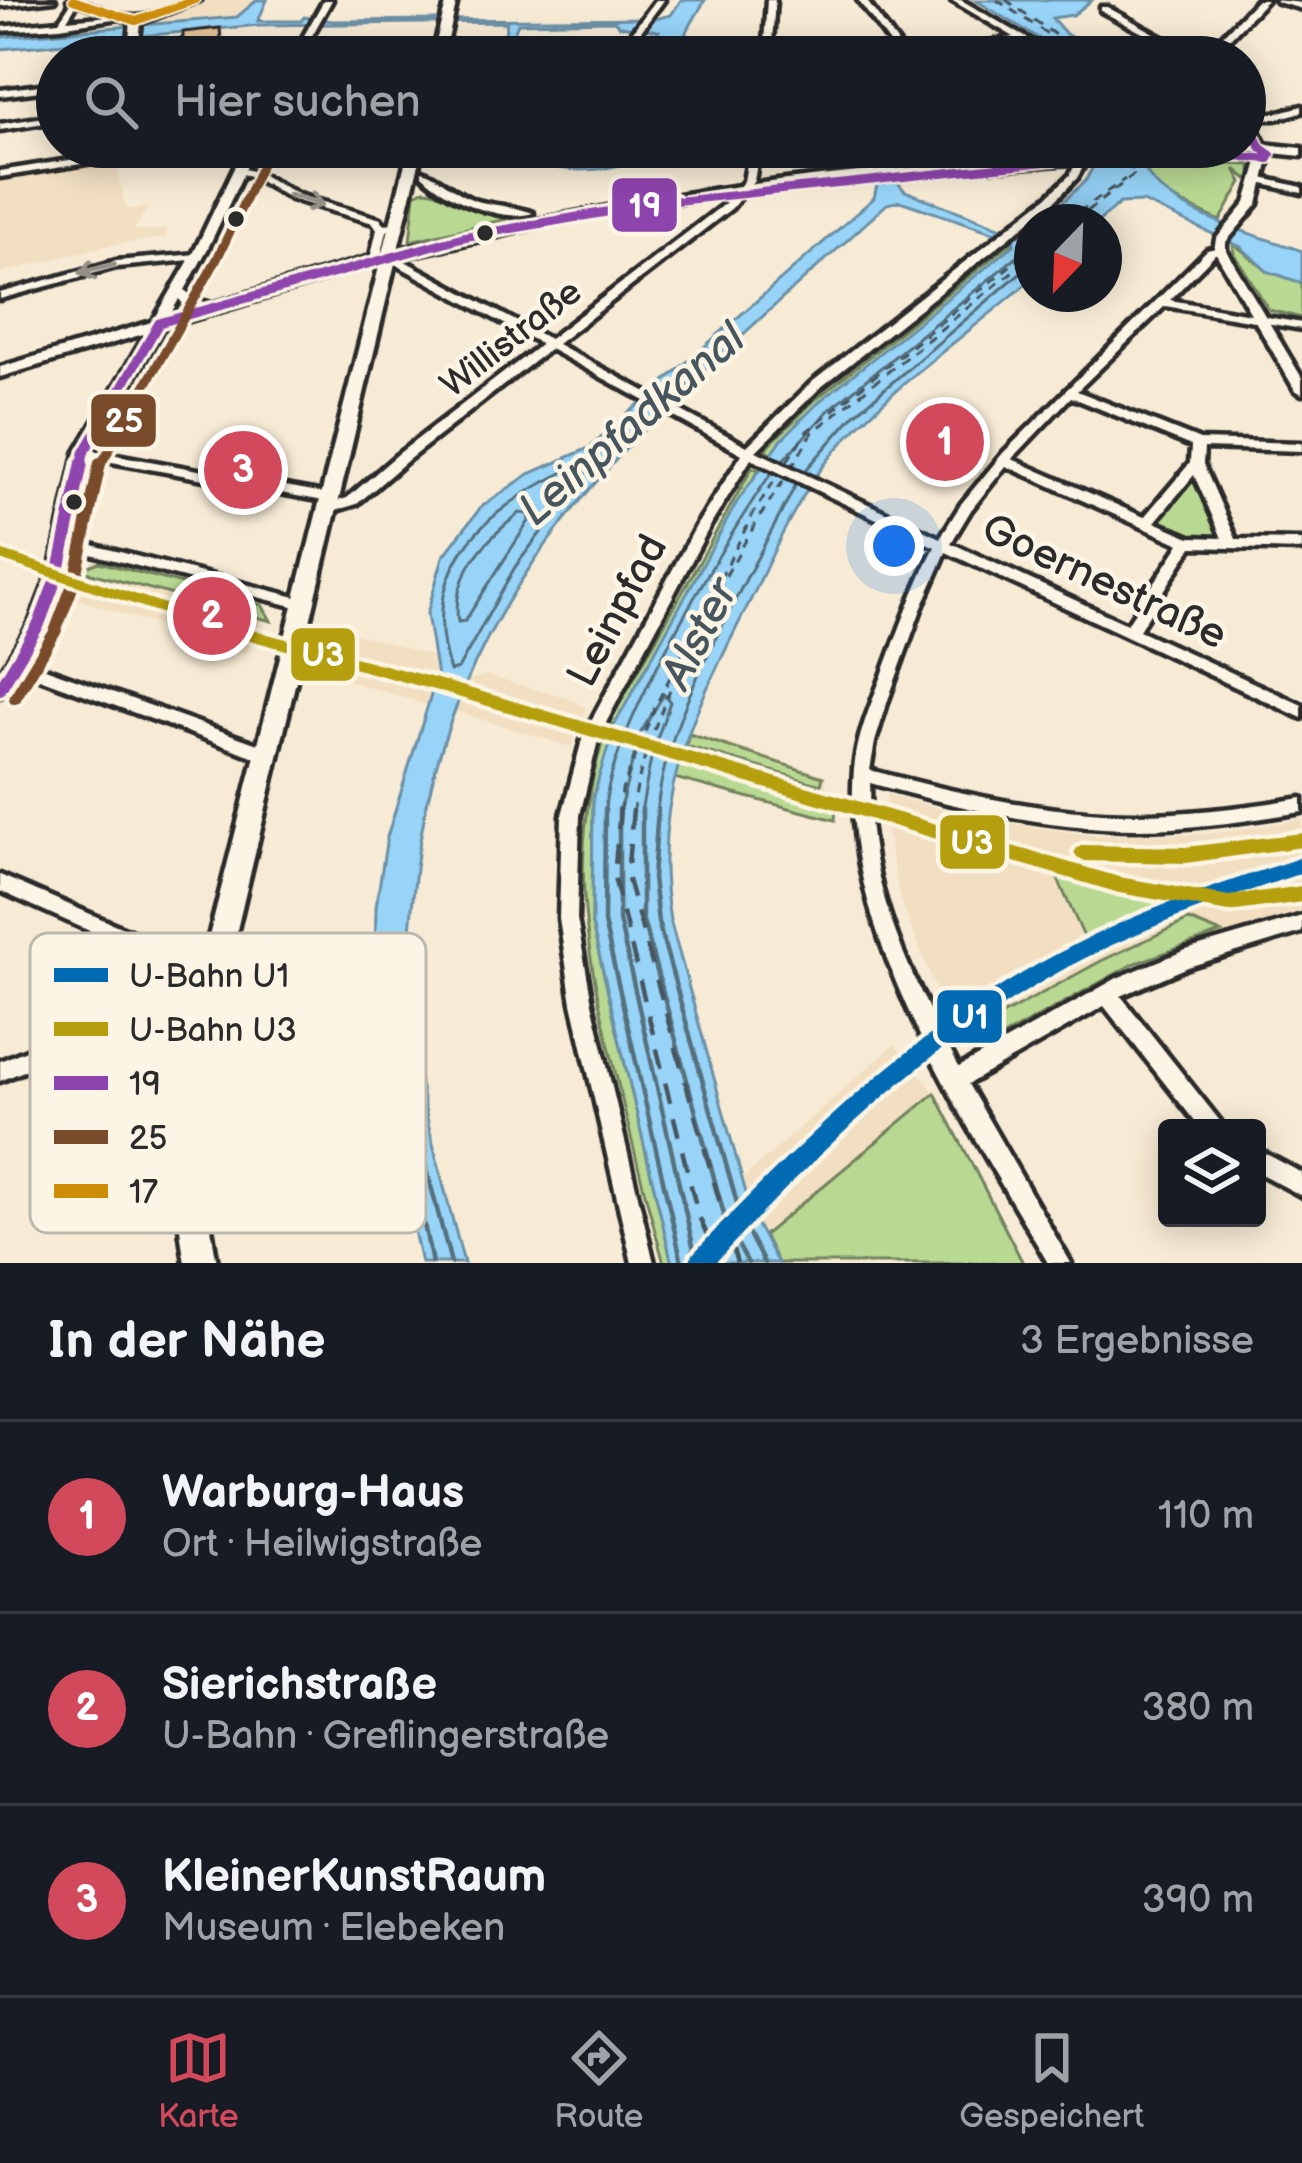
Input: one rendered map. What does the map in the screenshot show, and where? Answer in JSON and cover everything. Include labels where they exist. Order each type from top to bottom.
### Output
[{"type":"main road","points":[[443,36],[452,0]]},
{"type":"main road","points":[[1266,155],[1300,152]]},
{"type":"main road","points":[[223,933],[328,503],[381,258],[398,220],[411,168]]},
{"type":"main road","points":[[0,372],[521,217],[707,194],[748,182],[781,185],[944,168]]},
{"type":"main road","points":[[197,1233],[201,1263]]},
{"type":"street","points":[[0,3],[50,0]]},
{"type":"street","points":[[0,29],[131,25],[195,0]]},
{"type":"street","points":[[308,36],[328,0]]},
{"type":"street","points":[[631,36],[660,0]]},
{"type":"street","points":[[768,36],[771,0]]},
{"type":"street","points":[[862,0],[889,36]]},
{"type":"street","points":[[955,0],[1018,36]]},
{"type":"street","points":[[1280,0],[1302,5]]},
{"type":"street","points":[[1290,0],[1302,5]]},
{"type":"street","points":[[60,25],[73,1],[131,25]]},
{"type":"street","points":[[1228,36],[1264,2]]},
{"type":"street","points":[[1104,9],[1155,36]]},
{"type":"street","points":[[131,25],[131,36]]},
{"type":"street","points":[[0,94],[36,89]]},
{"type":"street","points":[[1266,116],[1302,109]]},
{"type":"street","points":[[0,127],[36,121]]},
{"type":"street","points":[[1266,163],[1302,190]]},
{"type":"street","points":[[0,174],[37,168]]},
{"type":"street","points":[[0,689],[40,624],[65,543],[83,453],[197,257],[240,168]]},
{"type":"street","points":[[748,182],[751,168]]},
{"type":"street","name":"Leinpfad","points":[[643,1263],[572,949],[567,889],[571,814],[585,753],[607,699],[748,452],[816,385],[1008,234],[1079,168]]},
{"type":"street","points":[[1060,1263],[884,931],[861,835],[861,774],[873,722],[942,543],[1006,461],[1221,244],[1252,203],[1256,168]]},
{"type":"street","points":[[239,171],[295,197],[377,221],[382,229],[381,258]]},
{"type":"street","points":[[425,173],[436,185],[464,199],[521,217]]},
{"type":"street","name":"Willistraße","points":[[328,503],[352,501],[728,206],[748,182]]},
{"type":"street","points":[[406,187],[436,185]]},
{"type":"street","points":[[707,194],[728,206]]},
{"type":"street","points":[[382,229],[398,220]]},
{"type":"street","points":[[1221,244],[1302,390]]},
{"type":"street","points":[[0,296],[116,264],[197,257]]},
{"type":"street","name":"Goernestraße","points":[[381,258],[766,461],[1302,712]]},
{"type":"street","points":[[178,290],[189,302],[214,306]]},
{"type":"street","points":[[1163,302],[1302,326]]},
{"type":"street","points":[[1073,394],[1198,444],[1302,447]]},
{"type":"street","points":[[1198,444],[1196,464],[1232,544]]},
{"type":"street","points":[[83,453],[328,503]]},
{"type":"street","points":[[1006,461],[1188,542],[1302,545]]},
{"type":"street","points":[[1146,524],[1196,464]]},
{"type":"street","points":[[1131,630],[1188,542]]},
{"type":"street","points":[[65,543],[304,604]]},
{"type":"street","points":[[17,664],[266,754]]},
{"type":"street","points":[[861,774],[989,808],[1088,821],[1193,823],[1302,805]]},
{"type":"street","points":[[0,883],[118,933]]},
{"type":"street","points":[[958,1078],[1106,993],[1186,959],[1302,924]]},
{"type":"street","points":[[1106,993],[1206,1119]]},
{"type":"street","points":[[0,1072],[30,1059]]},
{"type":"street","points":[[1266,1165],[1302,1186]]},
{"type":"shaded area","points":[[210,0],[257,0],[237,17],[157,24],[152,20]]},
{"type":"shaded area","points":[[67,168],[117,168],[126,209],[148,207],[134,230],[167,230],[164,238],[105,246],[0,273],[0,179]]},
{"type":"shaded area","points":[[99,562],[262,605],[271,621],[261,619],[246,654],[67,596],[86,585],[89,573],[79,570]]},
{"type":"shaded area","points":[[316,622],[432,656],[437,676],[428,705],[309,669],[321,640],[313,633]]},
{"type":"shaded area","points":[[485,675],[576,701],[586,709],[571,747],[455,711],[466,681]]},
{"type":"shaded area","points":[[686,730],[826,775],[827,810],[677,767]]},
{"type":"shaded area","points":[[886,794],[974,818],[1091,835],[1209,834],[1302,819],[1302,911],[1133,964],[973,1053],[943,1008],[899,896],[886,829]]},
{"type":"shaded area","points":[[895,1044],[935,1093],[764,1235],[753,1218],[744,1177]]},
{"type":"green space","points":[[1144,168],[1251,168],[1247,179],[1235,169],[1242,182],[1220,221],[1159,192]]},
{"type":"green space","points":[[424,190],[507,219],[410,241],[415,194]]},
{"type":"green space","points":[[1013,241],[1014,245],[799,421],[773,454],[765,449],[816,399]]},
{"type":"green space","points":[[1233,243],[1267,271],[1302,283],[1302,318],[1269,310],[1234,253]]},
{"type":"green space","points":[[752,468],[759,469],[615,724],[609,723]]},
{"type":"green space","points":[[1194,479],[1221,533],[1216,539],[1185,537],[1157,520]]},
{"type":"green space","points":[[99,562],[262,605],[271,621],[79,570]]},
{"type":"green space","points":[[689,734],[823,777],[821,785],[686,746]]},
{"type":"green space","points":[[603,740],[610,742],[593,797],[592,924],[672,1263],[664,1263],[651,1216],[589,949],[585,827]]},
{"type":"green space","points":[[678,761],[836,807],[835,820],[674,778]]},
{"type":"green space","points":[[1056,875],[1172,906],[1084,937]]},
{"type":"green space","points":[[1189,920],[1221,933],[1133,964],[973,1053],[995,1019]]},
{"type":"green space","points":[[935,1093],[1023,1263],[778,1263],[764,1235]]},
{"type":"water","points":[[257,0],[267,0],[258,21],[301,21],[304,17],[333,21],[659,18],[671,15],[681,0],[705,0],[684,36],[656,36],[659,31],[619,26],[614,21],[518,23],[513,36],[505,36],[507,22],[260,25],[141,36],[36,36],[36,46],[0,49],[0,37],[237,17]]},
{"type":"water","points":[[975,0],[1092,0],[1073,15],[1052,18],[1069,36],[1035,36]]},
{"type":"water","name":"Leinpfadkanal","points":[[864,168],[885,168],[905,191],[1014,233],[1014,245],[1013,239],[900,201],[887,204],[649,424],[580,501],[520,583],[470,673],[434,774],[411,933],[375,933],[387,837],[437,676],[427,614],[443,557],[481,507],[529,474],[589,448],[874,198],[877,185]]},
{"type":"water","points":[[1092,168],[1144,168],[1157,186],[1202,215],[1302,251],[1302,283],[1267,271],[1241,247],[1143,202],[1061,204]]},
{"type":"water","name":"Alster","points":[[1014,245],[1014,294],[877,408],[820,470],[789,520],[683,749],[666,830],[670,920],[753,1218],[778,1263],[672,1263],[592,924],[593,797],[615,724],[737,502],[782,439],[821,400]]},
{"type":"water","points":[[426,1111],[438,1164],[464,1263],[421,1263],[414,1233],[426,1233]]},
{"type":"pier","points":[[753,1191],[760,1218],[723,1263],[692,1263]]},
{"type":"building","points":[[220,28],[221,36],[183,36],[183,32]]},
{"type":"ferry route","points":[[997,0],[1051,36]]},
{"type":"ferry route","points":[[1006,0],[1057,36]]},
{"type":"ferry route","points":[[1097,204],[1137,172],[1131,168]]},
{"type":"ferry route","points":[[1090,204],[1125,179]]},
{"type":"ferry route","points":[[620,812],[622,790],[655,707],[754,512],[806,432],[1014,263]]},
{"type":"ferry route","points":[[791,468],[813,432],[1014,270]]},
{"type":"ferry route","points":[[633,812],[640,775],[671,687],[741,548],[786,477]]},
{"type":"ferry route","points":[[620,809],[614,877],[698,1214],[719,1263]]},
{"type":"ferry route","points":[[633,809],[627,876],[737,1263]]},
{"type":"metro line","name":"U3","points":[[0,555],[209,624],[434,684],[1119,885],[1229,904],[1302,894]]},
{"type":"metro line","name":"U3","points":[[1083,853],[1186,855],[1302,840]]},
{"type":"metro line","name":"U1","points":[[700,1263],[830,1130],[973,1014],[1107,938],[1302,865]]},
{"type":"transit line","name":"17","points":[[73,0],[136,21],[195,0]]},
{"type":"transit line","name":"19","points":[[1266,152],[1271,155],[1266,159]]},
{"type":"transit line","name":"25","points":[[15,698],[55,632],[76,577],[101,460],[217,259],[260,168]]},
{"type":"transit line","name":"19","points":[[159,323],[463,237],[707,194],[978,168]]},
{"type":"transit line","name":"19","points":[[0,689],[39,624],[59,571],[84,453],[159,323]]},
{"type":"place","name":"Warburg-Haus","points":[[945,442]]},
{"type":"place","name":"KleinerKunstRaum","points":[[243,470]]},
{"type":"place","name":"Sierichstraße","points":[[212,616]]}]
